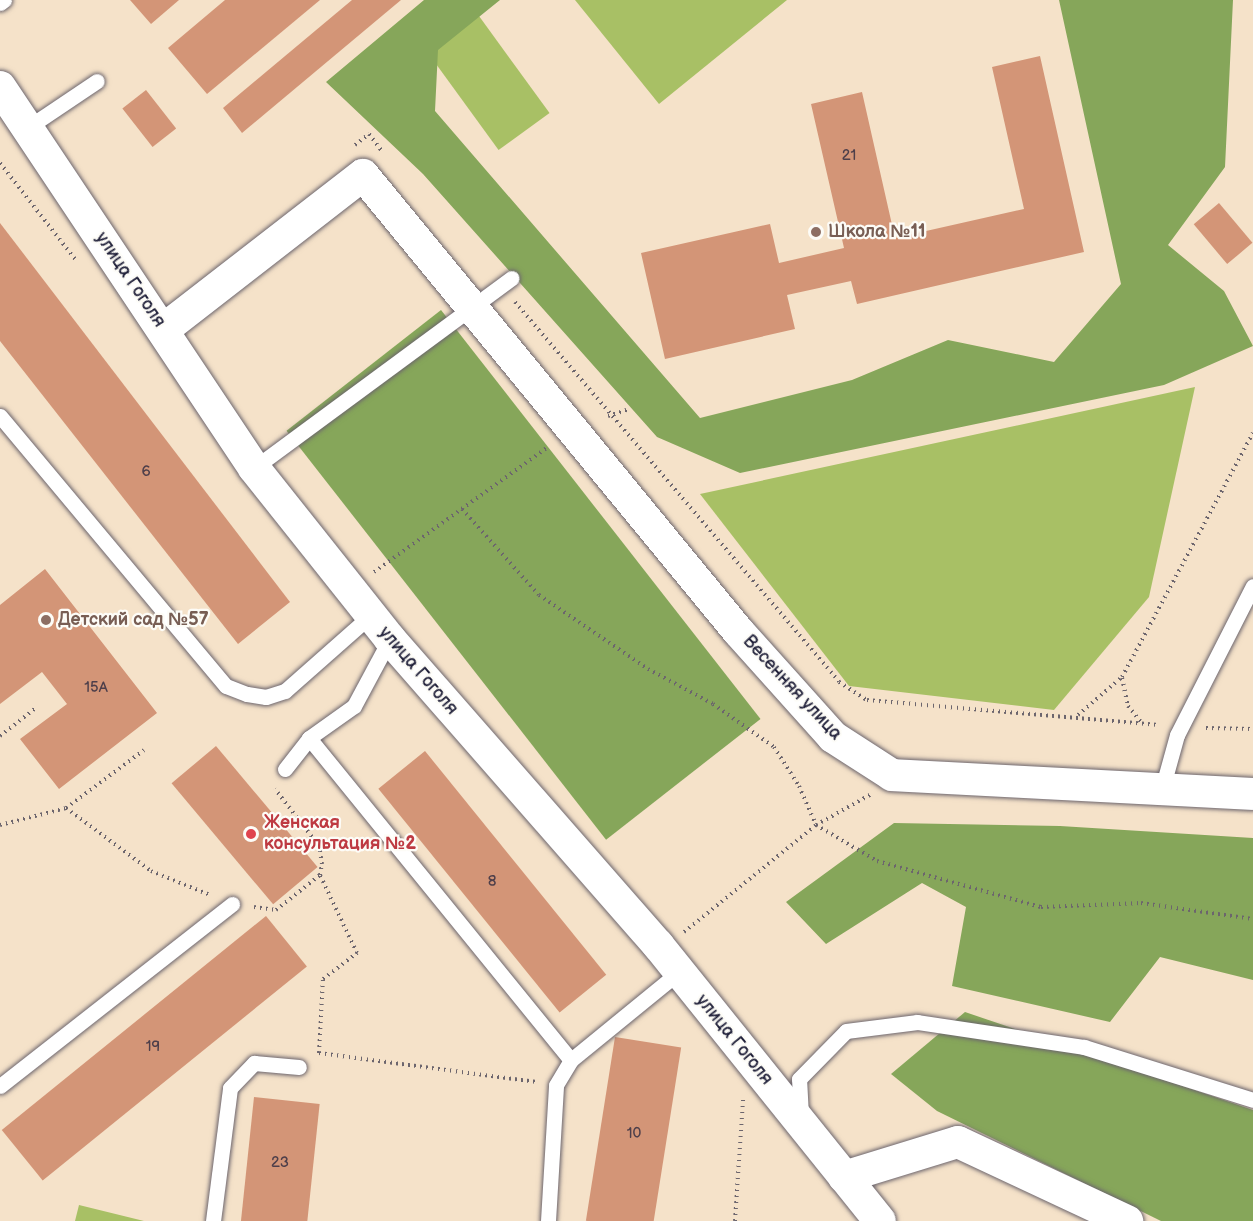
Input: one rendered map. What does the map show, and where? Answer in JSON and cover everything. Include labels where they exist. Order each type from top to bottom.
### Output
[{"type":"street","name":"улица Гоголя","points":[[0,87],[254,468],[390,639],[670,961],[880,1221]]},
{"type":"street","name":"Весенняя улица","points":[[163,330],[363,176],[746,640],[833,737],[892,775],[1253,794]]},
{"type":"street","points":[[844,1177],[958,1142],[1127,1221]]},
{"type":"lane","points":[[0,3],[4,0]]},
{"type":"lane","points":[[27,128],[97,81]]},
{"type":"lane","points":[[254,468],[474,309],[507,282]]},
{"type":"lane","points":[[0,416],[226,686],[247,694],[266,696],[285,691],[371,615]]},
{"type":"lane","points":[[1162,789],[1177,735],[1253,586]]},
{"type":"lane","points":[[285,769],[309,738],[354,706],[390,639]]},
{"type":"lane","points":[[309,738],[571,1060]]},
{"type":"lane","points":[[0,1086],[232,904]]},
{"type":"lane","points":[[548,1221],[556,1085],[571,1060],[670,961]]},
{"type":"lane","points":[[802,1124],[799,1079],[846,1031],[917,1022],[1084,1047],[1253,1100]]},
{"type":"lane","points":[[213,1221],[230,1088],[254,1063],[299,1067]]},
{"type":"path","points":[[507,282],[609,415],[839,682],[867,700],[1078,715],[1122,677],[1253,433]]},
{"type":"path","points":[[598,419],[627,410]]},
{"type":"path","points":[[371,574],[552,445]]},
{"type":"path","points":[[1122,677],[1128,706],[1142,723]]},
{"type":"path","points":[[0,736],[38,707]]},
{"type":"path","points":[[0,825],[66,808],[144,750]]},
{"type":"path","points":[[285,769],[275,778],[275,792],[320,846],[320,875],[357,953],[323,979],[319,1053]]},
{"type":"path","points":[[670,961],[816,825],[886,786],[892,775]]},
{"type":"path","points":[[66,808],[151,871],[232,904],[276,910],[320,875]]},
{"type":"path","points":[[299,1067],[319,1053],[556,1085]]},
{"type":"path","points":[[735,1221],[744,1096]]},
{"type":"green space","points":[[424,0],[500,0],[438,50],[435,111],[700,418],[852,380],[948,340],[1054,362],[1121,284],[1059,0],[1233,0],[1225,167],[1168,245],[1224,291],[1253,346],[1164,385],[740,473],[657,437],[423,174],[326,82]]},
{"type":"green space","points":[[575,0],[787,0],[659,104]]},
{"type":"green space","points":[[479,16],[550,113],[499,150],[428,53]]},
{"type":"green space","points":[[441,310],[761,719],[606,840],[287,431]]},
{"type":"green space","points":[[1195,387],[1149,597],[1054,710],[849,686],[700,494]]},
{"type":"green space","points":[[894,823],[1060,826],[1253,838],[1253,980],[1160,957],[1110,1022],[952,986],[966,907],[922,883],[826,944],[786,902]]},
{"type":"green space","points":[[965,1012],[1253,1110],[1253,1221],[1161,1221],[937,1111],[891,1074]]},
{"type":"green space","points":[[79,1205],[144,1221],[75,1221]]},
{"type":"building","points":[[130,0],[179,0],[151,24]]},
{"type":"building","points":[[225,0],[320,0],[207,94],[168,48]]},
{"type":"building","points":[[352,0],[401,0],[242,133],[223,108]]},
{"type":"building","points":[[1040,56],[1084,252],[857,304],[851,281],[787,295],[795,329],[665,359],[641,253],[770,224],[779,263],[844,248],[811,104],[862,92],[895,238],[1024,209],[992,67]]},
{"type":"building","points":[[146,90],[176,129],[153,147],[122,108]]},
{"type":"building","points":[[1219,203],[1252,243],[1227,264],[1194,224]]},
{"type":"building","points":[[0,223],[290,602],[238,644],[0,341]]},
{"type":"building","points":[[45,569],[157,713],[59,789],[20,739],[67,704],[42,672],[0,704],[0,605]]},
{"type":"building","name":"Женская консультация №2","points":[[216,746],[318,867],[273,904],[172,783]]},
{"type":"building","points":[[425,751],[606,975],[560,1013],[378,789]]},
{"type":"building","points":[[266,916],[307,967],[43,1180],[2,1130]]},
{"type":"building","points":[[615,1037],[681,1047],[654,1221],[586,1221]]},
{"type":"building","points":[[254,1097],[320,1104],[307,1221],[241,1221]]},
{"type":"place","name":"Школа №11","points":[[816,232]]},
{"type":"place","name":"Детский сад №57","points":[[46,620]]},
{"type":"place","name":"Женская консультация №2","points":[[251,834]]}]
